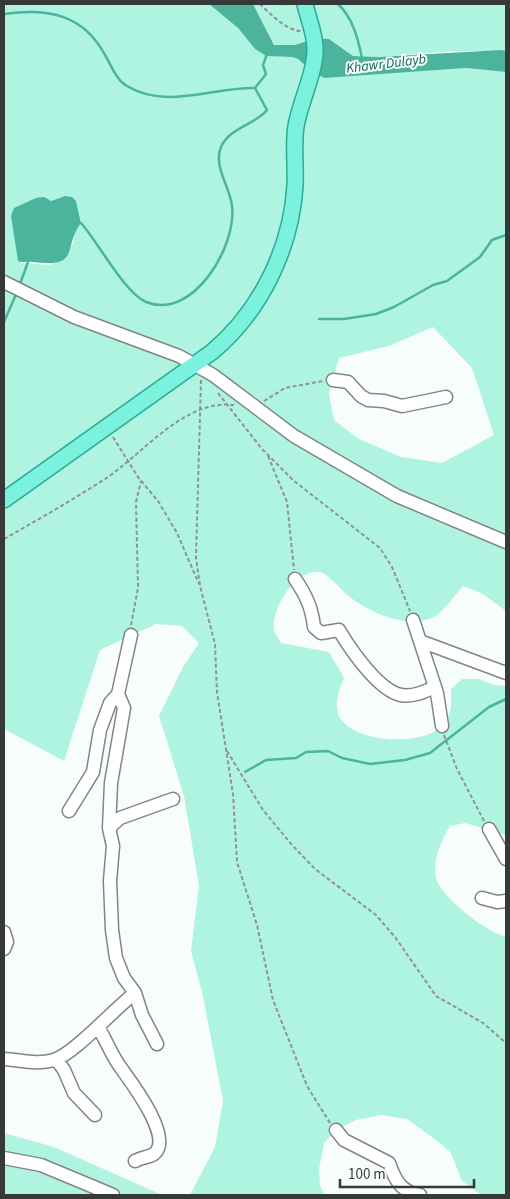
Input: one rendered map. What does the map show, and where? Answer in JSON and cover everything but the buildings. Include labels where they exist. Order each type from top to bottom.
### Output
[{"type":"main road","points":[[4,500],[106,427],[197,366],[230,336],[248,315],[266,285],[281,249],[295,188],[296,126],[314,60],[315,48],[305,4]]},
{"type":"street","points":[[4,282],[74,317],[160,347],[213,374],[294,436],[397,496],[506,542]]},
{"type":"street","points":[[333,380],[348,382],[360,396],[368,400],[384,401],[402,406],[446,397]]},
{"type":"street","points":[[296,579],[308,597],[313,613],[314,627],[321,633],[339,630],[364,665],[390,691],[407,696],[435,688]]},
{"type":"street","points":[[413,620],[435,688],[442,726]]},
{"type":"street","points":[[69,810],[93,772],[104,718],[110,703],[118,694],[131,636]]},
{"type":"street","points":[[420,641],[506,673]]},
{"type":"street","points":[[118,694],[124,708],[111,783],[109,828],[113,846],[110,880],[112,930],[116,958],[124,978],[135,993],[142,1015],[157,1044]]},
{"type":"street","points":[[109,828],[120,818],[172,799]]},
{"type":"street","points":[[489,829],[506,859]]},
{"type":"street","points":[[482,898],[506,902]]},
{"type":"street","points":[[4,932],[7,942],[4,949]]},
{"type":"street","points":[[4,1059],[37,1063],[56,1059],[98,1027],[109,1014],[135,993]]},
{"type":"street","points":[[98,1027],[120,1067],[128,1076],[156,1121],[159,1140],[154,1154],[135,1161]]},
{"type":"street","points":[[56,1059],[64,1070],[74,1093],[95,1115]]},
{"type":"street","points":[[336,1130],[344,1140],[389,1163],[397,1183],[411,1194],[420,1195]]},
{"type":"street","points":[[4,1158],[41,1165],[113,1195]]},
{"type":"path","points":[[260,4],[277,19],[297,31],[312,31]]},
{"type":"path","points":[[197,366],[201,409],[196,557],[200,586],[215,644],[217,692],[233,794],[237,862],[257,925],[273,1000],[307,1086],[336,1130]]},
{"type":"path","points":[[254,407],[285,388],[310,382],[333,380]]},
{"type":"path","points":[[215,389],[266,454],[294,481],[380,548],[403,590],[413,620]]},
{"type":"path","points":[[4,539],[107,478],[172,426],[201,409],[227,404],[236,405]]},
{"type":"path","points":[[106,427],[141,481],[158,501],[177,533],[200,586]]},
{"type":"path","points":[[266,454],[287,502],[296,579]]},
{"type":"path","points":[[131,636],[138,588],[136,502],[141,481]]},
{"type":"path","points":[[442,726],[449,751],[489,829]]},
{"type":"path","points":[[225,748],[263,810],[292,845],[316,869],[376,915],[395,937],[436,996],[483,1023],[506,1043]]},
{"type":"shaded area","points":[[4,4],[209,4],[238,28],[255,49],[266,56],[298,59],[315,74],[325,78],[466,68],[506,72],[506,611],[483,594],[463,586],[434,617],[423,620],[399,620],[364,607],[319,572],[310,573],[302,577],[287,592],[277,611],[274,630],[281,643],[329,652],[344,678],[337,704],[342,720],[352,729],[367,735],[384,739],[402,739],[419,737],[433,732],[446,721],[451,708],[451,689],[462,679],[479,679],[494,685],[506,686],[506,835],[465,823],[450,826],[438,851],[435,870],[439,885],[455,904],[488,929],[506,936],[506,1195],[481,1195],[462,1181],[451,1153],[440,1143],[407,1119],[381,1115],[356,1120],[336,1130],[324,1143],[319,1169],[320,1186],[325,1195],[190,1195],[215,1147],[223,1101],[203,996],[191,951],[199,886],[184,796],[159,716],[183,667],[199,643],[182,626],[156,624],[100,650],[64,761],[4,729]],"holes":[[[65,196],[76,201],[81,223],[75,231],[73,244],[50,265],[21,263],[11,216],[34,200],[45,199],[51,201]],[[433,327],[472,368],[494,435],[442,463],[401,457],[359,439],[334,420],[329,394],[339,358],[389,346]]]},
{"type":"shaded area","points":[[253,4],[506,4],[506,51],[456,51],[378,57],[353,56],[329,39],[316,38],[295,45],[274,45]]},
{"type":"shaded area","points":[[4,1133],[54,1147],[162,1195],[4,1195]]},
{"type":"water","name":"Khawr Dulayb","points":[[209,4],[253,4],[274,45],[295,45],[316,38],[329,39],[353,56],[378,57],[501,50],[506,51],[506,72],[466,68],[325,78],[315,74],[298,59],[266,56],[255,49],[238,28]]},
{"type":"water","points":[[65,196],[72,197],[76,201],[81,223],[75,232],[65,259],[48,263],[18,261],[11,216],[14,208],[36,198],[44,197],[51,201]]},
{"type":"waterway","name":"Khawr Dulayb","points":[[338,4],[351,22],[357,36],[362,58]]},
{"type":"waterway","points":[[4,14],[35,12],[63,17],[75,22],[96,41],[123,84],[142,93],[174,97],[255,88]]},
{"type":"waterway","points":[[81,223],[120,278],[138,297],[146,302],[163,305],[180,301],[195,291],[219,259],[227,241],[232,222],[231,199],[220,169],[219,154],[221,147],[225,140],[236,130],[256,119],[267,110],[255,88],[266,74],[263,65],[267,54]]},
{"type":"waterway","points":[[319,319],[344,319],[376,314],[394,307],[433,285],[447,281],[480,257],[492,240],[506,235]]},
{"type":"waterway","points":[[20,284],[28,262]]},
{"type":"waterway","points":[[4,322],[17,292]]},
{"type":"waterway","points":[[245,772],[266,760],[296,758],[306,752],[328,751],[342,758],[370,764],[405,760],[430,753],[489,707],[506,699]]}]
